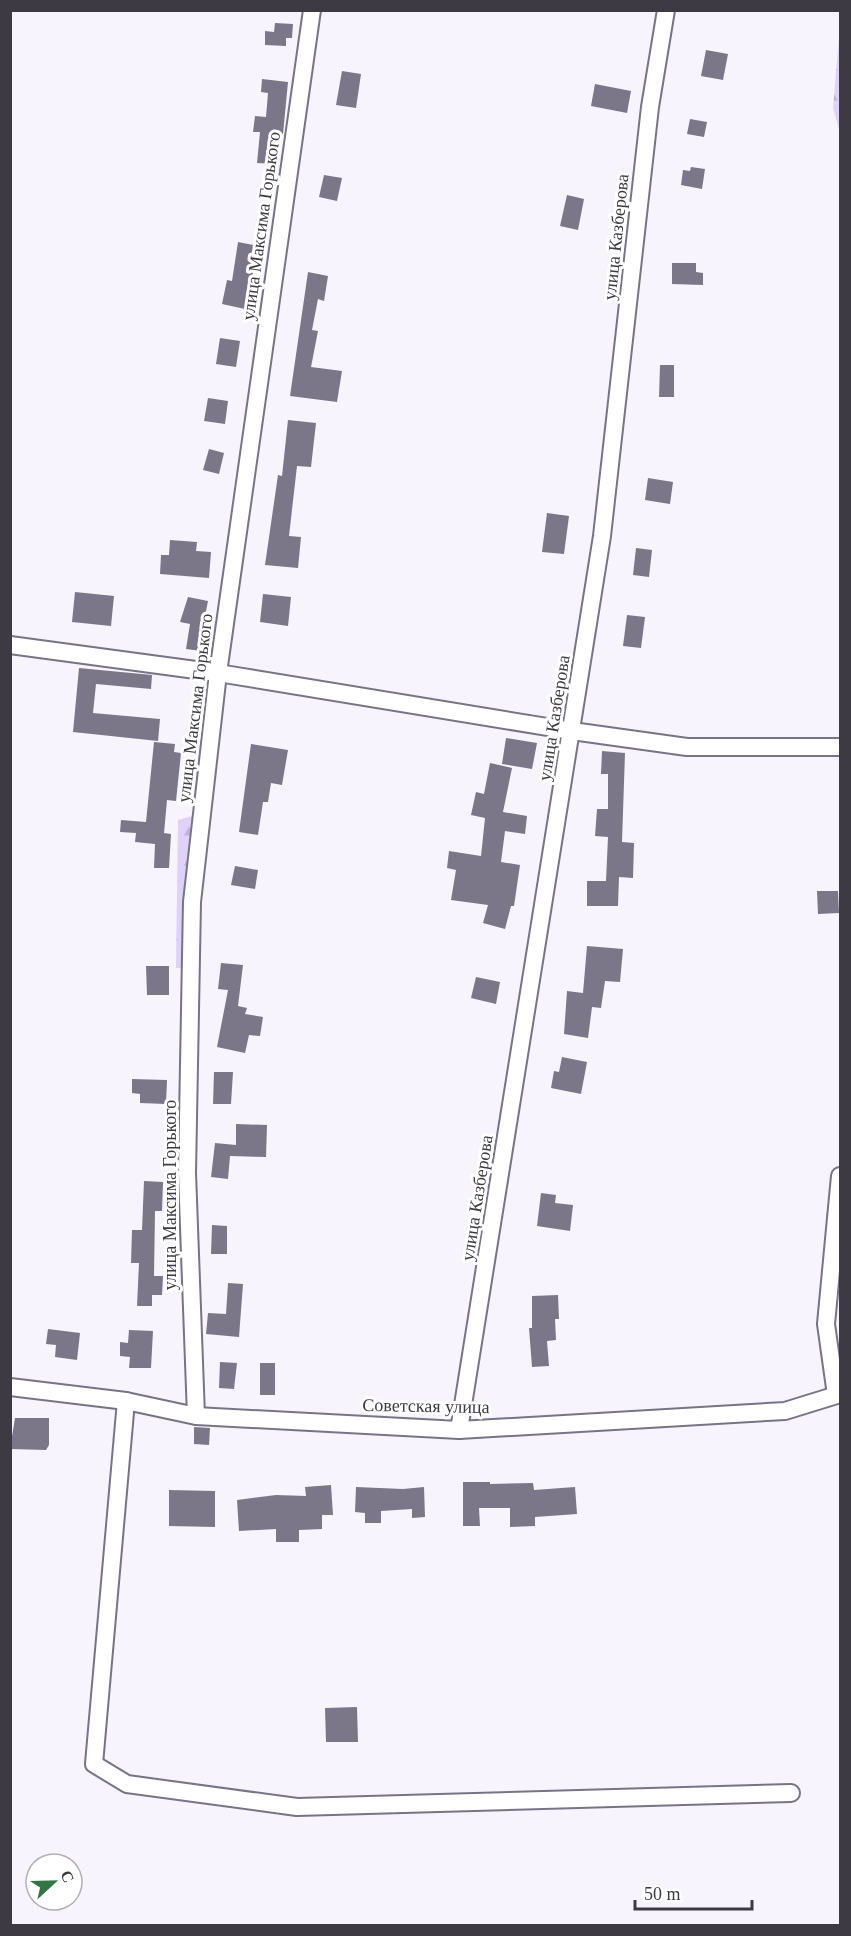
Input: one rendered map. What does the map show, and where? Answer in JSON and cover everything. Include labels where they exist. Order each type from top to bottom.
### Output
[{"type":"street","name":"улица Максима Горького","points":[[195,1416],[187,1173],[192,902],[218,673],[312,10]]},
{"type":"street","name":"улица Казберова","points":[[459,1430],[602,536],[650,107],[666,10]]},
{"type":"street","points":[[10,645],[218,673],[572,731],[687,747],[840,747]]},
{"type":"street","points":[[838,1394],[826,1324],[840,1176]]},
{"type":"street","name":"Советская улица","points":[[10,1387],[126,1401],[195,1416],[459,1430],[785,1410],[838,1394]]},
{"type":"street","points":[[126,1401],[94,1764],[127,1784],[297,1807],[791,1793]]},
{"type":"green space","points":[[840,26],[840,133],[833,108]]},
{"type":"green space","points":[[192,816],[188,968],[176,968],[178,820]]},
{"type":"building","points":[[275,23],[293,24],[292,38],[286,38],[286,46],[265,45],[265,31],[274,32]]},
{"type":"building","points":[[706,50],[728,54],[723,80],[701,76]]},
{"type":"building","points":[[342,71],[361,74],[356,108],[336,105]]},
{"type":"building","points":[[262,79],[288,82],[283,134],[279,134],[276,164],[257,163],[260,132],[253,132],[255,116],[266,117],[268,93],[261,92]]},
{"type":"building","points":[[595,84],[631,91],[627,113],[591,106]]},
{"type":"building","points":[[690,119],[707,122],[704,137],[687,134]]},
{"type":"building","points":[[691,167],[705,169],[702,189],[681,185],[683,170],[690,171]]},
{"type":"building","points":[[324,175],[342,178],[337,201],[319,197]]},
{"type":"building","points":[[567,195],[584,199],[578,230],[560,226]]},
{"type":"building","points":[[238,242],[259,246],[245,309],[222,304],[227,280],[232,281]]},
{"type":"building","points":[[672,263],[696,263],[696,272],[703,273],[703,285],[672,284]]},
{"type":"building","points":[[308,272],[328,276],[324,301],[318,299],[312,330],[318,331],[311,367],[342,371],[337,402],[290,396]]},
{"type":"building","points":[[220,338],[240,341],[236,367],[216,364]]},
{"type":"building","points":[[660,365],[674,365],[674,397],[659,397]]},
{"type":"building","points":[[208,398],[228,401],[225,424],[204,421]]},
{"type":"building","points":[[288,420],[316,423],[311,467],[297,466],[289,536],[301,537],[298,568],[265,565],[278,475],[282,476]]},
{"type":"building","points":[[209,449],[224,453],[219,474],[203,470]]},
{"type":"building","points":[[648,478],[673,482],[670,504],[645,500]]},
{"type":"building","points":[[547,513],[569,516],[564,554],[542,552]]},
{"type":"building","points":[[170,540],[197,542],[196,551],[211,552],[209,578],[160,574],[161,555],[169,555]]},
{"type":"building","points":[[636,548],[652,550],[649,577],[633,575]]},
{"type":"building","points":[[75,592],[114,596],[111,626],[72,622]]},
{"type":"building","points":[[263,594],[291,597],[288,626],[260,622]]},
{"type":"building","points":[[188,597],[208,601],[202,631],[212,632],[209,652],[186,649],[190,624],[180,622]]},
{"type":"building","points":[[627,615],[645,617],[641,648],[623,646]]},
{"type":"building","points":[[79,668],[152,675],[151,689],[96,684],[93,713],[160,719],[158,741],[73,732]]},
{"type":"building","points":[[506,738],[537,743],[532,769],[502,764]]},
{"type":"building","points":[[154,742],[175,744],[174,752],[181,753],[176,801],[167,800],[164,833],[171,834],[169,868],[154,868],[155,844],[135,842],[136,833],[120,832],[121,820],[146,822]]},
{"type":"building","points":[[251,744],[288,750],[282,785],[271,783],[268,802],[263,802],[258,835],[239,832]]},
{"type":"building","points":[[602,751],[625,753],[622,842],[634,843],[633,878],[619,877],[618,906],[587,906],[587,881],[606,881],[608,837],[595,836],[597,809],[608,809],[608,774],[601,774]]},
{"type":"building","points":[[490,763],[512,768],[503,812],[527,816],[525,834],[505,831],[501,862],[520,865],[514,906],[511,906],[505,929],[483,923],[488,905],[451,900],[456,870],[447,868],[449,851],[481,856],[485,818],[471,815],[476,792],[484,794]]},
{"type":"building","points":[[235,866],[258,870],[255,889],[231,885]]},
{"type":"building","points":[[817,891],[838,891],[839,913],[818,914]]},
{"type":"building","points":[[587,946],[623,949],[620,982],[605,981],[601,1008],[592,1007],[588,1038],[564,1034],[567,991],[583,993]]},
{"type":"building","points":[[221,963],[243,965],[238,1006],[247,1008],[245,1014],[263,1017],[260,1036],[249,1035],[245,1053],[217,1047],[228,990],[218,989]]},
{"type":"building","points":[[146,966],[169,966],[169,995],[147,995]]},
{"type":"building","points":[[476,977],[500,982],[496,1004],[471,998]]},
{"type":"building","points":[[562,1057],[587,1062],[581,1094],[551,1088],[554,1071],[559,1072]]},
{"type":"building","points":[[214,1072],[233,1072],[231,1104],[213,1104]]},
{"type":"building","points":[[132,1079],[167,1080],[166,1104],[140,1103],[140,1094],[132,1093]]},
{"type":"building","points":[[236,1124],[267,1125],[266,1157],[230,1156],[228,1179],[211,1177],[215,1143],[236,1145]]},
{"type":"building","points":[[144,1181],[163,1182],[162,1211],[155,1211],[154,1276],[163,1276],[162,1295],[152,1295],[152,1306],[137,1306],[139,1263],[131,1263],[132,1230],[142,1230]]},
{"type":"building","points":[[541,1193],[556,1195],[555,1203],[573,1205],[570,1231],[537,1226]]},
{"type":"building","points":[[212,1225],[227,1226],[227,1254],[211,1254]]},
{"type":"building","points":[[228,1283],[243,1284],[239,1337],[206,1334],[208,1313],[226,1314]]},
{"type":"building","points":[[558,1295],[559,1319],[555,1319],[556,1340],[547,1341],[549,1366],[532,1367],[529,1328],[532,1328],[532,1296]]},
{"type":"building","points":[[48,1329],[80,1333],[77,1360],[55,1357],[56,1345],[46,1344]]},
{"type":"building","points":[[129,1330],[153,1331],[151,1368],[129,1368],[130,1357],[120,1356],[120,1342],[128,1343]]},
{"type":"building","points":[[220,1362],[237,1363],[234,1389],[219,1388]]},
{"type":"building","points":[[260,1363],[275,1363],[275,1395],[260,1395]]},
{"type":"building","points":[[15,1418],[49,1418],[49,1445],[46,1450],[10,1449]]},
{"type":"building","points":[[194,1427],[210,1428],[209,1445],[194,1444]]},
{"type":"building","points":[[463,1482],[533,1483],[534,1490],[575,1487],[577,1514],[535,1517],[535,1526],[510,1527],[510,1508],[479,1508],[480,1526],[463,1526]]},
{"type":"building","points":[[331,1485],[333,1515],[322,1515],[322,1529],[299,1530],[299,1542],[276,1542],[276,1529],[239,1531],[237,1500],[276,1495],[306,1496],[305,1487]]},
{"type":"building","points":[[356,1487],[403,1489],[424,1487],[425,1517],[412,1518],[412,1509],[381,1511],[381,1523],[365,1523],[365,1513],[355,1512]]},
{"type":"building","points":[[169,1490],[215,1491],[215,1527],[169,1526]]},
{"type":"building","points":[[357,1707],[358,1742],[326,1742],[325,1708]]}]
